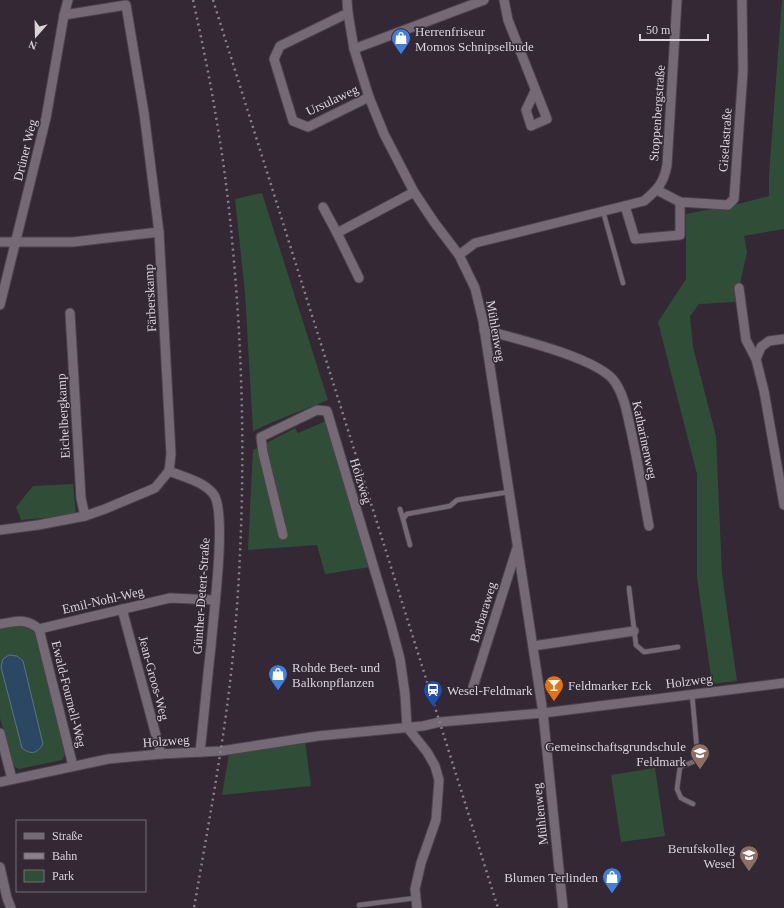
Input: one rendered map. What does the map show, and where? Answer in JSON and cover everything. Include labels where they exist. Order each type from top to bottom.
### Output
[{"type":"street","name":"Drüner Weg","points":[[0,305],[46,118],[68,0]]},
{"type":"street","name":"Mühlenweg","points":[[347,0],[354,49],[369,97],[384,134],[414,192],[459,255],[475,288],[484,330],[543,713],[563,908]]},
{"type":"street","points":[[354,49],[484,0]]},
{"type":"street","points":[[504,0],[508,20],[536,91]]},
{"type":"street","name":"Stoppenbergstraße","points":[[459,255],[475,243],[644,201],[657,190],[665,177],[667,165],[677,0]]},
{"type":"street","name":"Giselastraße","points":[[657,190],[680,202],[728,205],[734,199],[743,71],[742,0]]},
{"type":"street","name":"Färberskamp","points":[[64,15],[126,5],[144,113],[159,232],[171,454],[169,471]]},
{"type":"street","name":"Ursulaweg","points":[[348,13],[280,46],[274,59],[293,120],[308,127],[369,97]]},
{"type":"street","points":[[337,232],[414,192]]},
{"type":"street","points":[[625,206],[635,239],[680,234],[680,202]]},
{"type":"street","points":[[324,207],[359,278]]},
{"type":"street","points":[[0,242],[73,242],[159,232]]},
{"type":"street","points":[[739,288],[746,340],[756,359],[764,392],[784,505]]},
{"type":"street","name":"Eichelbergkamp","points":[[70,313],[81,498],[85,516]]},
{"type":"street","name":"Katharinenweg","points":[[484,330],[535,343],[596,366],[614,381],[624,399],[648,526]]},
{"type":"street","points":[[756,359],[761,347],[769,342],[784,339]]},
{"type":"street","name":"Holzweg","points":[[283,535],[263,453],[261,437],[317,410],[327,411],[400,659],[405,694],[407,727]]},
{"type":"street","points":[[0,530],[38,525],[85,516],[105,510],[155,488],[169,471]]},
{"type":"street","name":"Günther-Detert-Straße","points":[[169,471],[205,487],[214,495],[219,519],[219,545],[215,600],[200,752]]},
{"type":"street","name":"Barbaraweg","points":[[473,687],[518,545]]},
{"type":"street","name":"Emil-Nohl-Weg","points":[[39,629],[170,598],[215,600]]},
{"type":"street","name":"Jean-Groos-Weg","points":[[122,609],[161,754]]},
{"type":"street","points":[[0,624],[22,621],[32,622],[39,629]]},
{"type":"street","name":"Ewald-Fournell-Weg","points":[[39,629],[73,766]]},
{"type":"street","points":[[533,646],[634,630]]},
{"type":"street","name":"Holzweg","points":[[0,782],[108,759],[161,754],[221,751],[318,736],[423,726],[440,722],[543,713],[784,683]]},
{"type":"street","points":[[407,727],[427,752],[435,766],[440,780],[436,820],[421,864],[415,889],[417,908]]},
{"type":"street","points":[[0,733],[12,779]]},
{"type":"street","points":[[0,867],[7,898],[11,908]]},
{"type":"lane","points":[[603,211],[623,283]]},
{"type":"lane","points":[[403,519],[407,514],[450,506],[457,500],[509,492]]},
{"type":"lane","points":[[400,508],[410,545]]},
{"type":"lane","points":[[629,588],[636,645],[644,652],[678,647]]},
{"type":"lane","points":[[692,694],[698,760],[680,767],[677,789],[681,798],[692,804]]},
{"type":"lane","points":[[359,905],[416,898]]},
{"type":"green space","points":[[782,0],[784,0],[784,229],[744,236],[747,252],[736,302],[699,304],[690,316],[693,347],[716,436],[722,574],[737,681],[712,684],[697,577],[697,474],[658,322],[686,279],[686,214],[738,204],[769,196],[769,175]]},
{"type":"green space","points":[[262,193],[328,400],[253,431],[245,293],[235,199]]},
{"type":"green space","points":[[326,421],[370,567],[325,574],[317,545],[248,550],[253,450],[295,428],[298,433]]},
{"type":"green space","points":[[73,484],[76,515],[21,520],[16,507],[33,486]]},
{"type":"green space","points":[[24,625],[35,633],[66,753],[62,760],[19,769],[13,766],[0,718],[0,628]]},
{"type":"green space","points":[[305,741],[311,786],[222,795],[229,754]]},
{"type":"green space","points":[[655,768],[665,836],[621,842],[611,775]]},
{"type":"water","points":[[9,655],[17,656],[23,661],[43,744],[36,752],[28,752],[22,748],[1,667],[3,659]]},
{"type":"railway","points":[[193,0],[213,101],[228,197],[240,343],[242,429],[240,558],[231,677],[222,743],[194,908]]},
{"type":"railway","points":[[213,0],[498,908]]},
{"type":"place","name":"Herrenfriseur Momos Schnipselbude","points":[[401,55]]},
{"type":"place","name":"Rohde Beet- und Balkonpflanzen","points":[[278,691]]},
{"type":"place","name":"Feldmarker Eck","points":[[554,702]]},
{"type":"place","name":"Wesel-Feldmark","points":[[433,707]]},
{"type":"place","name":"Gemeinschaftsgrundschule Feldmark","points":[[700,770]]},
{"type":"place","name":"Berufskolleg Wesel","points":[[749,872]]},
{"type":"place","name":"Blumen Terlinden","points":[[612,894]]}]
